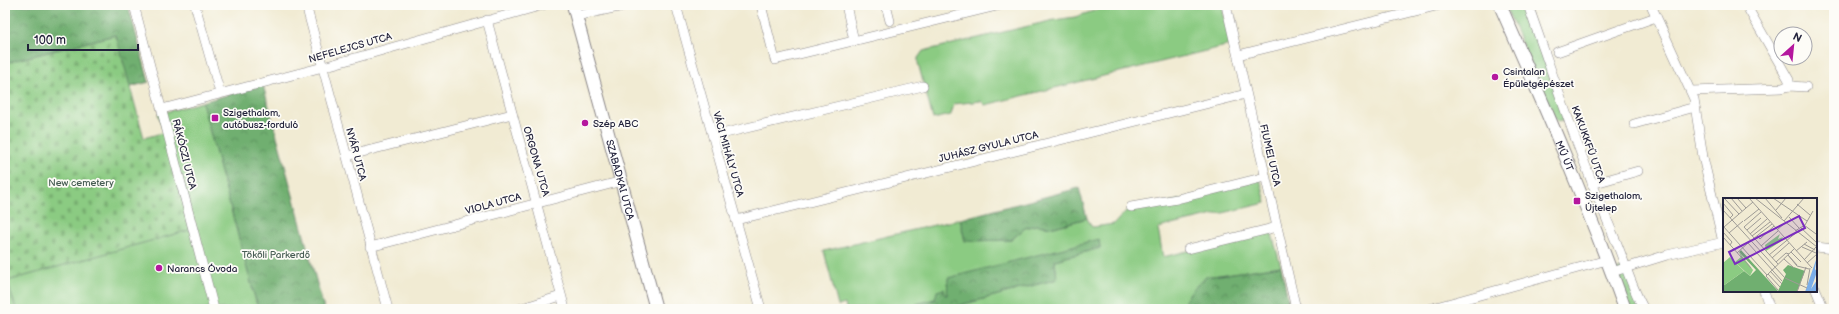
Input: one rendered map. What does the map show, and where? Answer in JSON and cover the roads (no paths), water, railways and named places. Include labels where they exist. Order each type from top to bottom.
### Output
[{"type":"street","name":"RÁKÓCZI UTCA","points":[[134,5],[214,309]]},
{"type":"street","points":[[195,5],[220,93]]},
{"type":"street","name":"NYÁR UTCA","points":[[306,5],[370,247],[388,309]]},
{"type":"street","name":"NEFELEJCS UTCA","points":[[162,109],[322,67],[543,5]]},
{"type":"street","points":[[574,10],[628,5]]},
{"type":"street","name":"VÁCI MIHÁLY UTCA","points":[[676,5],[761,309]]},
{"type":"street","points":[[762,5],[775,60],[1001,5]]},
{"type":"street","points":[[846,5],[854,41]]},
{"type":"street","points":[[886,5],[890,21]]},
{"type":"street","name":"FIUMEI UTCA","points":[[1226,5],[1296,309]]},
{"type":"street","points":[[1238,55],[1440,5]]},
{"type":"street","name":"MŰ ÚT","points":[[1500,5],[1552,126],[1612,272],[1625,309]]},
{"type":"street","name":"KAKUKKFŰ UTCA","points":[[1528,5],[1592,184],[1626,266],[1636,295],[1644,309]]},
{"type":"street","points":[[1651,5],[1692,91],[1703,157],[1723,238]]},
{"type":"street","points":[[1746,5],[1789,80],[1789,86]]},
{"type":"street","name":"SZABADKAI UTCA","points":[[574,10],[656,309]]},
{"type":"street","points":[[1557,52],[1656,17]]},
{"type":"street","name":"ORGONA UTCA","points":[[487,20],[565,309]]},
{"type":"street","points":[[713,136],[923,86]]},
{"type":"street","points":[[1692,91],[1782,88],[1789,86],[1806,87]]},
{"type":"street","name":"JUHÁSZ GYULA UTCA","points":[[736,220],[1246,94]]},
{"type":"street","points":[[1634,124],[1695,107]]},
{"type":"street","points":[[347,156],[512,114]]},
{"type":"street","points":[[1592,184],[1638,171]]},
{"type":"street","points":[[1131,208],[1177,199],[1265,177]]},
{"type":"street","name":"VIOLA UTCA","points":[[370,247],[622,181]]},
{"type":"street","points":[[1188,249],[1277,227]]},
{"type":"street","points":[[1612,272],[1626,266],[1723,242]]},
{"type":"street","points":[[1817,247],[1834,249]]},
{"type":"street","points":[[1429,309],[1607,260]]},
{"type":"street","points":[[1764,292],[1770,309]]},
{"type":"street","points":[[1817,292],[1824,309]]},
{"type":"street","points":[[519,309],[561,296]]},
{"type":"place","name":"Csintalan Épületgépészet","points":[[1495,77]]},
{"type":"place","name":"Szigethalom, autóbusz-forduló","points":[[215,118]]},
{"type":"place","name":"Szép ABC","points":[[585,123]]},
{"type":"place","name":"Szigethalom, Újtelep","points":[[1577,201]]},
{"type":"place","name":"Narancs Óvoda","points":[[159,268]]},
{"type":"park label","name":"New cemetery","points":[[81,182]]},
{"type":"park label","name":"Tököli Parkerdő","points":[[276,254]]}]
